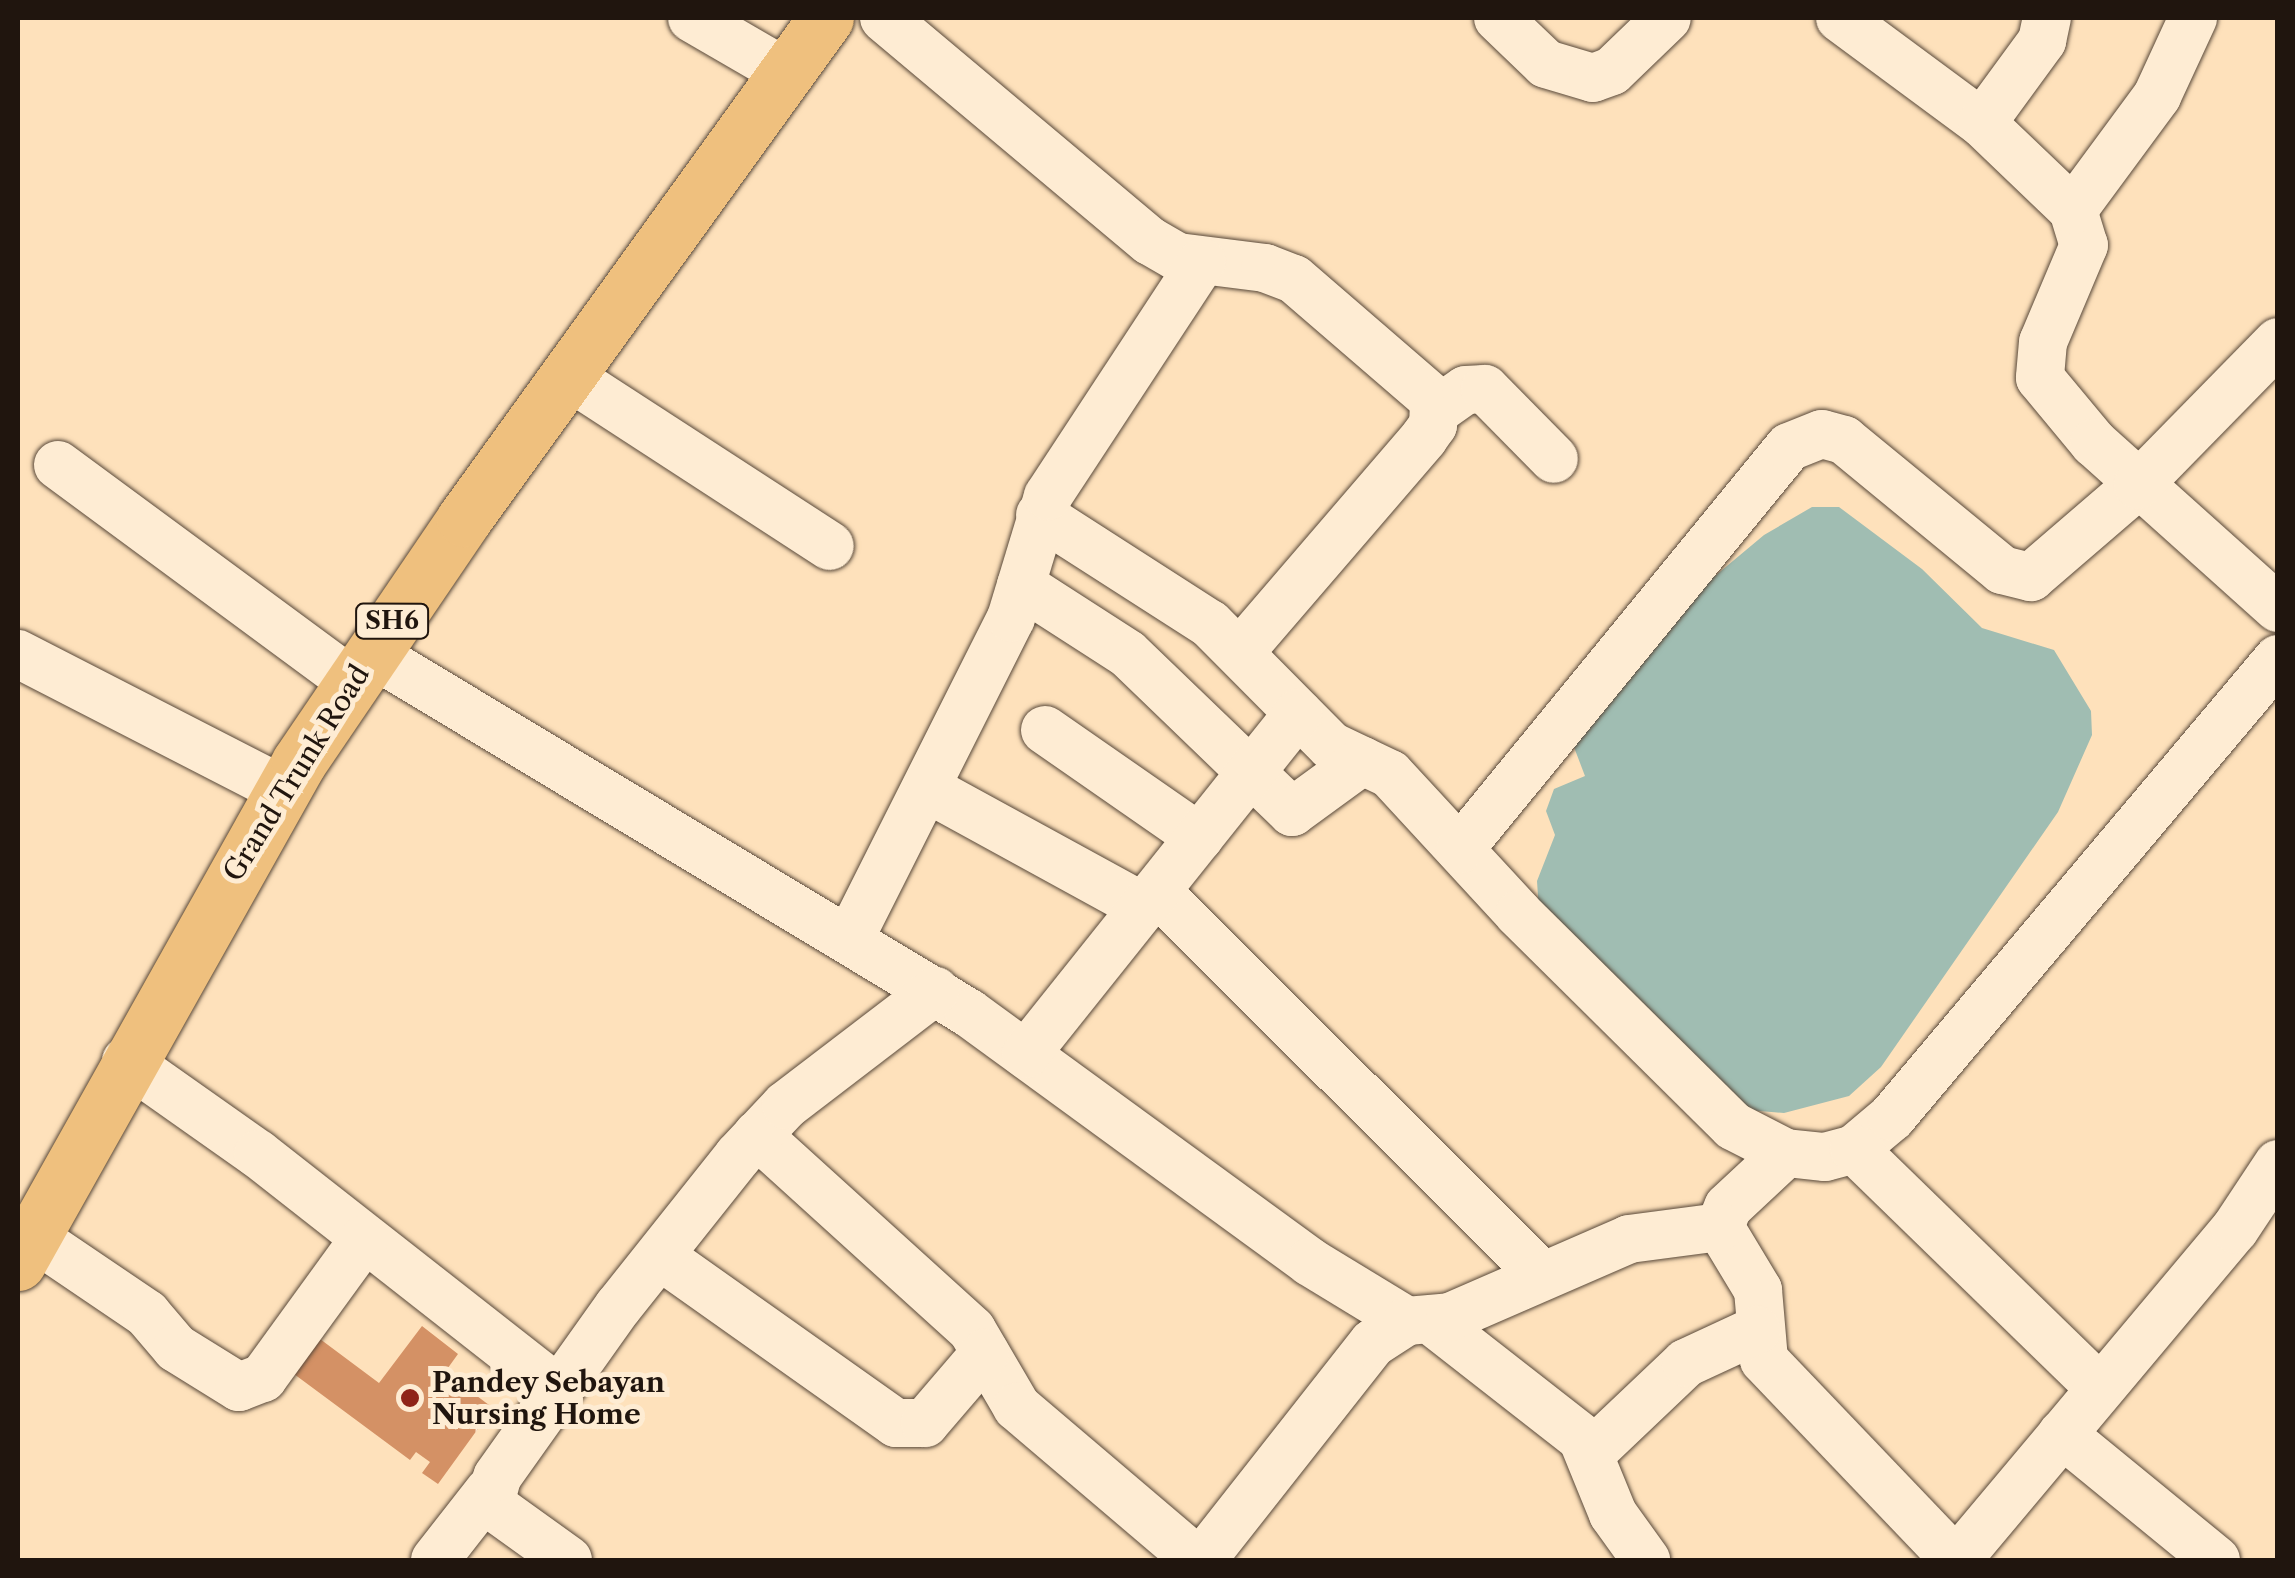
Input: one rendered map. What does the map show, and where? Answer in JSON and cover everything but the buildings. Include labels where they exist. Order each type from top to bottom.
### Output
[{"type":"main road","name":"Grand Trunk Road","points":[[25,1250],[126,1061],[282,790],[361,667],[826,18]]},
{"type":"street","points":[[692,18],[787,74]]},
{"type":"street","points":[[884,18],[1150,241],[1202,262],[1265,268],[1294,279],[1425,390],[1437,410]]},
{"type":"street","points":[[1498,18],[1546,64],[1593,78],[1612,71],[1667,18]]},
{"type":"street","points":[[1840,18],[1982,123],[2073,210],[2084,245],[2043,342],[2040,378],[2138,485],[2278,608]]},
{"type":"street","points":[[1982,123],[2042,42],[2048,18]]},
{"type":"street","points":[[2073,210],[2157,96],[2193,18]]},
{"type":"street","points":[[850,940],[1011,618],[1040,514],[1111,393],[1202,262]]},
{"type":"street","points":[[1460,849],[1789,448],[1805,438],[1822,434],[1856,448],[2017,576],[2044,570],[2138,485],[2278,342]]},
{"type":"street","points":[[568,376],[830,546]]},
{"type":"street","points":[[1241,651],[1424,438],[1437,410],[1466,390],[1485,389],[1554,459]]},
{"type":"street","points":[[58,465],[361,667],[936,991],[1310,1262],[1419,1321],[1568,1426],[1590,1454],[1612,1514],[1646,1560]]},
{"type":"street","points":[[1040,514],[1179,601],[1241,651],[1331,746],[1390,774],[1733,1126],[1786,1153],[1825,1157],[1854,1149],[1892,1117],[2278,660]]},
{"type":"street","points":[[1021,585],[1128,654],[1285,807],[1300,812],[1362,761]]},
{"type":"street","points":[[18,654],[282,790]]},
{"type":"street","points":[[1026,1054],[1298,713]]},
{"type":"street","points":[[1045,730],[1199,837]]},
{"type":"street","points":[[926,788],[1150,899],[1541,1274]]},
{"type":"street","points":[[435,1560],[489,1491],[558,1389],[757,1135],[786,1105],[936,991]]},
{"type":"street","points":[[126,1061],[558,1389]]},
{"type":"street","points":[[757,1135],[961,1318],[1017,1406],[1200,1560],[1373,1343],[1419,1321],[1652,1232],[1720,1227]]},
{"type":"street","points":[[1854,1149],[2100,1388]]},
{"type":"street","points":[[1720,1227],[1728,1207],[1786,1153]]},
{"type":"street","points":[[1720,1227],[1758,1290],[1757,1330],[1764,1360],[1956,1560],[2271,1190]]},
{"type":"street","points":[[25,1250],[147,1314],[176,1348],[240,1387],[264,1378],[364,1239]]},
{"type":"street","points":[[660,1256],[896,1423],[926,1423],[985,1353]]},
{"type":"street","points":[[1590,1454],[1686,1364],[1757,1330]]},
{"type":"street","points":[[2062,1434],[2216,1560]]},
{"type":"street","points":[[489,1491],[490,1504],[502,1518],[568,1560]]},
{"type":"shaded area","points":[[1812,507],[1839,507],[1922,569],[1982,628],[2054,650],[2091,711],[2092,735],[2058,812],[1881,1067],[1849,1096],[1784,1113],[1736,1109],[1539,912],[1537,881],[1555,835],[1546,811],[1554,789],[1585,776],[1572,742],[1703,586],[1764,535]]},
{"type":"place","name":"Pandey Sebayan Nursing Home","points":[[410,1398]]}]
